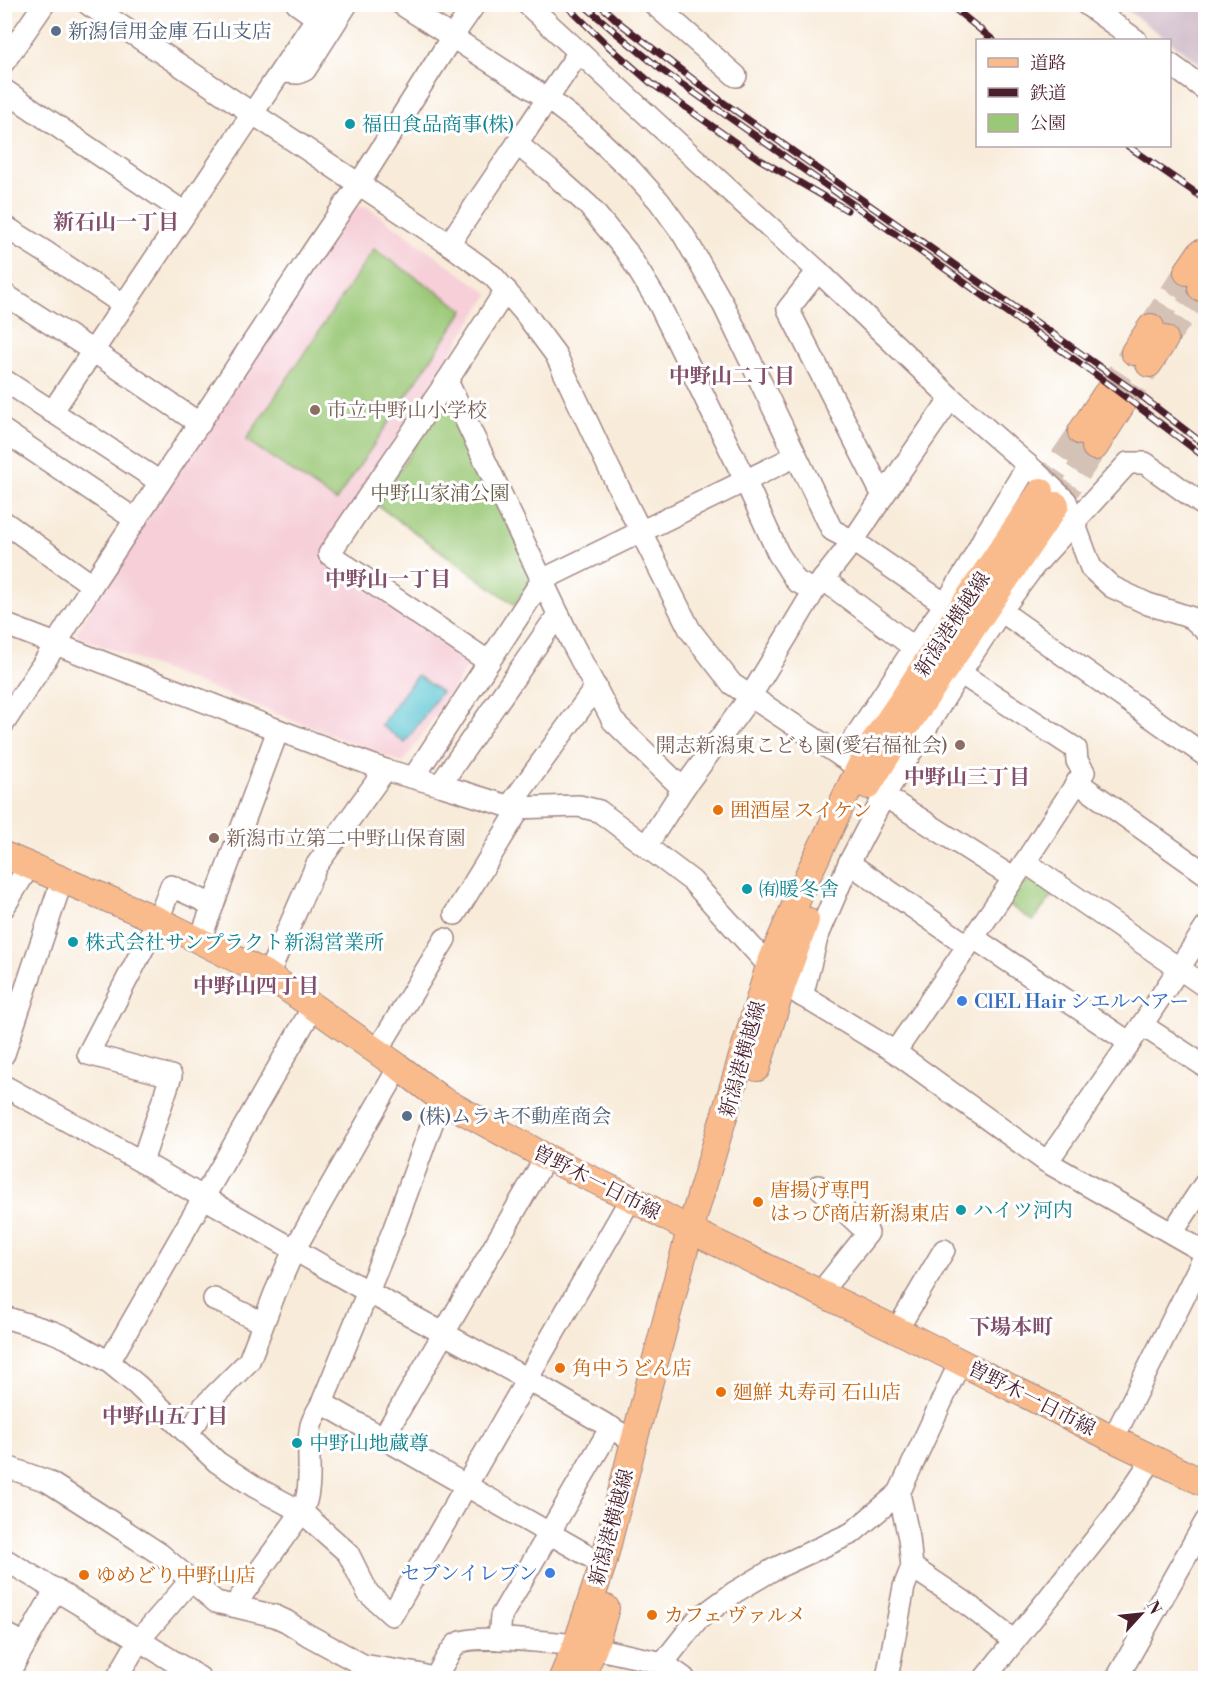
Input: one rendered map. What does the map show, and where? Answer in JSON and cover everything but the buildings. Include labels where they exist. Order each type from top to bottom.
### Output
[{"type":"main road","points":[[1141,358],[1158,333]]},
{"type":"main road","points":[[1088,439],[1114,400]]},
{"type":"main road","name":"新潟港横越線","points":[[562,1678],[585,1646],[627,1538],[696,1232],[698,1209],[785,982],[808,875],[863,777],[877,737],[921,654],[952,608],[1048,498],[892,746],[863,777]]},
{"type":"main road","name":"曽野木一日市線","points":[[4,855],[158,920],[268,975],[441,1099],[546,1157],[1206,1484]]},
{"type":"main road","name":"新潟港横越線","points":[[581,1678],[585,1646],[603,1564],[634,1441],[696,1232]]},
{"type":"street","points":[[4,62],[44,4]]},
{"type":"street","points":[[88,4],[449,244],[493,276],[556,355],[690,630],[732,684],[863,777],[1019,870],[1206,987]]},
{"type":"street","points":[[52,412],[322,11],[297,4]]},
{"type":"street","points":[[282,72],[298,73],[305,70],[347,4]]},
{"type":"street","points":[[401,4],[548,99],[591,132],[631,170],[659,201],[683,234],[724,306],[832,530],[853,541],[952,608],[984,537],[1028,465]]},
{"type":"street","points":[[4,723],[92,585],[359,184],[475,4]]},
{"type":"street","points":[[527,4],[818,271],[951,398],[1066,501],[1090,568],[1112,587],[1148,604],[1192,618],[1206,631]]},
{"type":"street","points":[[654,4],[736,76]]},
{"type":"street","points":[[1086,4],[1135,39]]},
{"type":"street","points":[[449,244],[579,52]]},
{"type":"street","points":[[1171,65],[1206,90]]},
{"type":"street","points":[[4,90],[185,213]]},
{"type":"street","points":[[517,144],[588,205],[627,252],[660,304],[778,553],[796,581],[819,585],[921,654]]},
{"type":"street","points":[[4,226],[124,305]]},
{"type":"street","points":[[818,271],[788,309],[883,495]]},
{"type":"street","points":[[489,662],[329,554],[506,290]]},
{"type":"street","points":[[4,294],[200,424]]},
{"type":"street","points":[[4,380],[160,482]]},
{"type":"street","points":[[447,381],[560,617],[613,721],[683,789]]},
{"type":"street","points":[[646,846],[683,789],[750,697],[819,585],[853,541],[951,398]]},
{"type":"street","points":[[4,431],[136,520]]},
{"type":"street","points":[[414,777],[542,580],[796,456]]},
{"type":"street","points":[[785,982],[817,938],[849,863],[863,777],[960,673],[1034,566],[1128,464],[1145,463],[1206,507]]},
{"type":"street","points":[[4,522],[92,585]]},
{"type":"street","points":[[1001,611],[1206,756]]},
{"type":"street","points":[[440,785],[550,626],[560,617]]},
{"type":"street","points":[[4,624],[385,770],[515,807],[579,806],[599,811],[692,881],[785,982],[895,1052],[1047,1162],[1206,1253],[1113,1439]]},
{"type":"street","points":[[895,1052],[1084,772],[1077,762],[1076,749],[960,673]]},
{"type":"street","points":[[455,914],[515,807],[596,687]]},
{"type":"street","points":[[200,940],[278,730]]},
{"type":"street","points":[[268,975],[316,866],[385,770]]},
{"type":"street","points":[[1077,782],[1206,874]]},
{"type":"street","points":[[849,863],[1130,1043]]},
{"type":"street","points":[[4,907],[29,866]]},
{"type":"street","points":[[4,1054],[62,880]]},
{"type":"street","points":[[142,1162],[171,1076],[88,1054],[158,920],[171,886],[213,905]]},
{"type":"street","points":[[1047,1162],[1130,1043],[1206,927]]},
{"type":"street","points":[[377,1051],[445,939]]},
{"type":"street","points":[[109,1362],[313,1007]]},
{"type":"street","points":[[1142,1025],[1206,1067]]},
{"type":"street","points":[[187,1433],[197,1421],[204,1406],[249,1361],[294,1250],[399,1067]]},
{"type":"street","points":[[4,1086],[634,1441]]},
{"type":"street","points":[[234,1606],[306,1505],[310,1479],[311,1423],[322,1403],[393,1231],[441,1099]]},
{"type":"street","points":[[383,1438],[546,1157]]},
{"type":"street","points":[[1172,1233],[1206,1182]]},
{"type":"street","points":[[818,1186],[867,1233],[820,1293]]},
{"type":"street","points":[[4,1317],[67,1338],[109,1362],[137,1384],[217,1462],[255,1487],[302,1512],[348,1552],[368,1593],[392,1615],[631,1198]]},
{"type":"street","points":[[897,1330],[944,1250]]},
{"type":"street","points":[[214,1299],[263,1323]]},
{"type":"street","points":[[4,1466],[47,1481],[160,1554],[216,1602],[275,1616],[363,1665],[433,1678],[456,1644],[464,1640],[499,1639],[585,1646],[676,1674],[697,1620],[735,1592],[774,1569],[852,1533],[899,1493],[960,1362]]},
{"type":"street","points":[[322,1403],[603,1564]]},
{"type":"street","points":[[499,1639],[501,1616],[610,1428]]},
{"type":"street","points":[[985,1678],[1114,1516],[1153,1458]]},
{"type":"street","points":[[887,1678],[904,1587],[912,1567],[909,1538],[899,1493]]},
{"type":"street","points":[[1117,1678],[1206,1521]]},
{"type":"street","points":[[4,1558],[200,1678]]},
{"type":"street","points":[[912,1567],[963,1601],[1014,1641]]},
{"type":"street","points":[[117,1678],[139,1640],[191,1580]]},
{"type":"street","points":[[6,1678],[56,1589]]},
{"type":"street","points":[[4,1633],[25,1644]]},
{"type":"shaded area","points":[[1120,5],[1205,5],[1205,67],[1171,42],[1171,39],[1167,39]]},
{"type":"shaded area","name":"市立中野山小学校","points":[[366,206],[489,294],[320,558],[472,661],[403,763],[79,637],[77,632],[140,525],[354,208]]},
{"type":"green space","points":[[374,249],[464,310],[336,501],[246,440]]},
{"type":"green space","name":"中野山家浦公園","points":[[444,400],[448,401],[533,575],[515,605],[377,505]]},
{"type":"green space","points":[[1044,878],[1058,888],[1033,921],[1003,901],[1014,886]]},
{"type":"water","points":[[417,675],[441,692],[405,743],[381,725]]},
{"type":"tunnel","points":[[1151,327],[1187,272]]},
{"type":"tunnel","points":[[1165,339],[1201,288]]},
{"type":"tunnel","points":[[1106,394],[1134,352]]},
{"type":"tunnel","points":[[1121,406],[1149,364]]},
{"type":"tunnel","points":[[1041,491],[1081,432]]},
{"type":"tunnel","points":[[1056,505],[1095,447]]},
{"type":"railway","points":[[565,4],[651,83],[759,159],[847,210]]},
{"type":"railway","points":[[583,4],[663,71],[1095,374],[1206,458]]},
{"type":"railway","points":[[599,4],[621,24],[720,100],[1140,395],[1206,446]]},
{"type":"railway","points":[[949,4],[992,39]]},
{"type":"railway","points":[[1129,147],[1206,200]]},
{"type":"place","name":"新潟信用金庫 石山支店","points":[[56,31]]},
{"type":"place","name":"福田食品商事(株)","points":[[350,124]]},
{"type":"place","name":"市立中野山小学校","points":[[315,410]]},
{"type":"place","name":"開志新潟東こども園(愛宕福祉会)","points":[[960,745]]},
{"type":"place","name":"囲酒屋 スイケン","points":[[718,810]]},
{"type":"place","name":"新潟市立第二中野山保育園","points":[[214,838]]},
{"type":"place","name":"㈲暖冬舎","points":[[747,889]]},
{"type":"place","name":"株式会社サンプラクト新潟営業所","points":[[73,942]]},
{"type":"place","name":"ClEL Hair シエルヘアー","points":[[962,1001]]},
{"type":"place","name":"(株)ムラキ不動産商会","points":[[407,1116]]},
{"type":"place","name":"唐揚げ専門 はっぴ商店新潟東店","points":[[758,1202]]},
{"type":"place","name":"ハイツ河内","points":[[961,1210]]},
{"type":"place","name":"角中うどん店","points":[[560,1368]]},
{"type":"place","name":"廻鮮 丸寿司 石山店","points":[[721,1392]]},
{"type":"place","name":"中野山地蔵尊","points":[[297,1443]]},
{"type":"place","name":"セブンイレブン","points":[[550,1573]]},
{"type":"place","name":"ゆめどり中野山店","points":[[84,1575]]},
{"type":"place","name":"カフェ ヴァルメ","points":[[652,1615]]},
{"type":"district","name":"新石山一丁目","points":[[116,222]]},
{"type":"district","name":"中野山二丁目","points":[[732,376]]},
{"type":"district","name":"中野山一丁目","points":[[388,579]]},
{"type":"district","name":"中野山三丁目","points":[[967,777]]},
{"type":"district","name":"中野山四丁目","points":[[256,986]]},
{"type":"district","name":"下場本町","points":[[1011,1327]]},
{"type":"district","name":"中野山五丁目","points":[[165,1416]]}]
